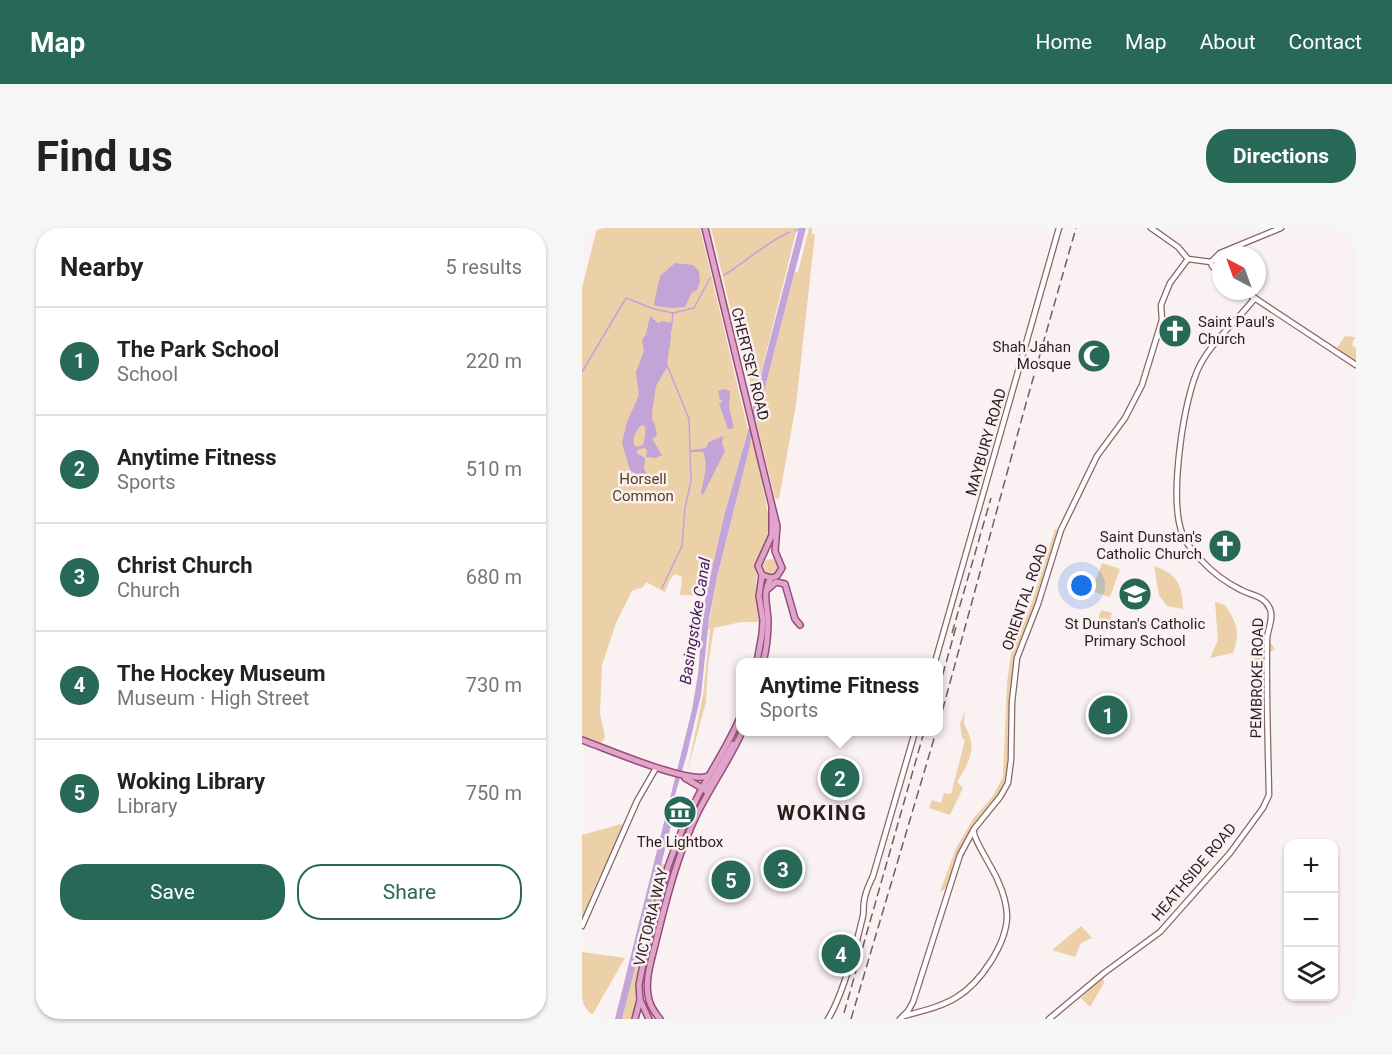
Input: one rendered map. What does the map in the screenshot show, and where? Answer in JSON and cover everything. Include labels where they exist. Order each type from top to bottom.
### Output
[{"type":"main road","name":"CHERTSEY ROAD","points":[[705,228],[753,430],[777,519],[775,546],[777,557]]},
{"type":"main road","name":"CHERTSEY ROAD","points":[[763,557],[774,526],[772,506]]},
{"type":"main road","points":[[758,658],[763,620],[759,596],[762,575],[758,566],[763,557],[769,555],[777,557],[782,565],[777,576],[771,578],[762,575]]},
{"type":"main road","points":[[765,658],[768,635],[765,587],[771,578]]},
{"type":"main road","points":[[765,597],[768,588],[774,583],[785,584],[795,619],[800,625]]},
{"type":"main road","name":"VICTORIA WAY","points":[[657,1015],[648,998],[648,983],[664,905],[683,845],[700,809],[710,776],[736,727]]},
{"type":"main road","name":"VICTORIA WAY","points":[[706,788],[736,736]]},
{"type":"main road","name":"VICTORIA WAY","points":[[647,1018],[640,1000],[639,984],[661,888],[673,851],[696,800],[739,736]]},
{"type":"main road","points":[[582,740],[656,768],[701,779],[710,776]]},
{"type":"main road","points":[[684,775],[706,788]]},
{"type":"main road","points":[[684,775],[694,783],[706,788]]},
{"type":"main road","points":[[694,783],[697,792],[696,800]]},
{"type":"main road","points":[[635,1019],[640,1000]]},
{"type":"main road","points":[[647,1018],[657,1015]]},
{"type":"street","name":"MAYBURY ROAD","points":[[936,658],[1059,228]]},
{"type":"street","points":[[1151,228],[1178,247],[1188,259],[1211,262]]},
{"type":"street","points":[[1211,262],[1220,253],[1281,228]]},
{"type":"street","name":"ORIENTAL ROAD","points":[[901,1018],[913,1002],[936,933],[945,896],[963,847],[1008,783],[1011,760],[1012,702],[1017,658],[1036,612],[1061,530],[1097,456],[1125,418],[1142,385],[1162,320],[1161,305],[1170,283],[1188,259]]},
{"type":"street","points":[[1211,262],[1212,267]]},
{"type":"street","name":"PEMBROKE ROAD","points":[[1253,300],[1211,347],[1196,374],[1180,445],[1176,478],[1178,518],[1183,537],[1208,567],[1241,590],[1262,597],[1271,613],[1267,641],[1269,795],[1267,802]]},
{"type":"street","points":[[1258,300],[1356,366]]},
{"type":"street","points":[[828,1019],[837,1000],[864,914],[868,884],[873,876],[914,736]]},
{"type":"street","points":[[582,926],[637,801],[656,768]]},
{"type":"street","name":"HEATHSIDE ROAD","points":[[1049,1019],[1104,973],[1160,932],[1230,853],[1267,802]]},
{"type":"street","points":[[901,1018],[953,1000],[975,983],[989,963],[1005,929],[1007,916],[1002,892],[989,860],[973,836],[974,829]]},
{"type":"street","points":[[963,847],[977,844]]},
{"type":"street","points":[[913,1002],[916,1007],[923,1010]]},
{"type":"green space","name":"Horsell Common","points":[[597,228],[700,228],[748,430],[724,516],[706,596],[680,595],[682,577],[675,574],[670,579],[665,592],[646,582],[643,587],[632,591],[616,623],[602,665],[600,713],[605,737],[601,743],[582,736],[582,288]]},
{"type":"green space","points":[[711,228],[797,228],[753,406],[753,391]]},
{"type":"green space","points":[[809,228],[812,228],[812,234],[815,234],[796,405],[779,499],[775,498],[756,421],[759,418],[795,272],[798,272]]},
{"type":"green space","points":[[1345,336],[1355,337],[1352,345],[1356,348],[1356,362],[1337,348]]},
{"type":"green space","points":[[750,436],[753,436],[770,524],[768,538],[755,565],[757,573],[755,596],[759,622],[741,622],[714,628],[708,665],[706,702],[687,772],[703,695],[710,629],[708,629],[717,577],[750,446]]},
{"type":"green space","points":[[1055,529],[1059,530],[1037,604],[1015,657],[1006,782],[1000,794],[976,823],[961,847],[946,888],[940,892],[956,848],[973,819],[993,796],[1003,777],[1007,683],[1011,654],[1030,608]]},
{"type":"green space","points":[[768,559],[774,559],[779,567],[777,573],[768,575],[763,570],[763,564]]},
{"type":"green space","points":[[1102,563],[1120,569],[1110,597],[1092,591]]},
{"type":"green space","points":[[1154,566],[1169,573],[1177,582],[1180,587],[1183,609],[1167,606],[1159,595]]},
{"type":"green space","points":[[1215,602],[1225,605],[1229,611],[1235,623],[1237,639],[1233,653],[1210,658],[1218,640]]},
{"type":"green space","points":[[1101,610],[1112,613],[1106,632],[1095,629]]},
{"type":"green space","points":[[1270,642],[1275,649],[1269,653],[1265,682],[1256,682],[1254,651]]},
{"type":"green space","points":[[966,708],[964,723],[972,746],[968,763],[957,782],[963,788],[950,815],[929,808],[932,800],[941,803],[944,793],[951,794],[965,740],[962,738],[960,724]]},
{"type":"green space","points":[[621,824],[624,828],[596,884],[582,919],[582,835]]},
{"type":"green space","points":[[661,859],[662,864],[665,864],[637,977],[633,1019],[622,1019]]},
{"type":"green space","points":[[1081,926],[1092,938],[1081,943],[1075,957],[1052,950]]},
{"type":"green space","points":[[582,952],[625,958],[590,1019],[582,1019]]},
{"type":"green space","points":[[1103,977],[1104,983],[1090,1007],[1081,998]]},
{"type":"shaded area","points":[[799,228],[806,228],[758,415],[753,426],[717,577],[709,619],[701,695],[675,795],[678,798],[622,1019],[615,1019],[692,710],[698,674],[704,605],[724,516],[753,413]]},
{"type":"shaded area","points":[[675,263],[693,265],[699,271],[700,282],[697,290],[692,292],[685,307],[655,306],[660,276]]},
{"type":"shaded area","points":[[650,316],[658,323],[662,321],[672,323],[667,367],[656,386],[652,412],[657,436],[652,439],[662,455],[656,458],[646,457],[645,448],[639,449],[636,453],[645,458],[644,469],[649,478],[647,481],[630,470],[622,443],[627,422],[639,395],[636,372],[644,351],[642,340],[646,334]],"holes":[[[642,425],[645,426],[643,445],[637,447],[634,445],[635,434]]]},
{"type":"shaded area","points":[[723,389],[730,391],[729,407],[734,428],[728,429],[719,404],[723,401],[720,400],[718,391]]},
{"type":"shaded area","name":"Horsell Common","points":[[723,436],[722,444],[725,451],[703,495],[701,493],[705,457],[703,452],[691,452],[691,450],[706,448],[709,442]]},
{"type":"waterway","name":"Basingstoke Canal","points":[[795,231],[801,228]]},
{"type":"waterway","points":[[724,275],[790,232]]},
{"type":"waterway","points":[[582,372],[626,298],[654,309],[673,313],[694,308],[710,278]]},
{"type":"waterway","points":[[671,330],[673,313]]},
{"type":"waterway","points":[[669,348],[670,335]]},
{"type":"waterway","points":[[662,588],[682,546],[685,508],[691,481],[689,419],[667,365]]},
{"type":"railway","points":[[943,708],[1076,228]]},
{"type":"railway","points":[[952,633],[991,498]]},
{"type":"railway","points":[[943,674],[956,627]]},
{"type":"railway","points":[[844,1013],[923,736]]},
{"type":"railway","points":[[851,1019],[935,736]]},
{"type":"place","name":"Saint Paul's Church","points":[[1175,331]]},
{"type":"place","name":"Shah Jahan Mosque","points":[[1094,356]]},
{"type":"place","name":"Saint Dunstan's Catholic Church","points":[[1225,546]]},
{"type":"place","name":"St Dunstan's Catholic Primary School","points":[[1135,594]]},
{"type":"place","name":"The Park School","points":[[1108,715]]},
{"type":"place","name":"Anytime Fitness","points":[[840,778]]},
{"type":"place","name":"The Lightbox","points":[[680,812]]},
{"type":"place","name":"Christ Church","points":[[783,869]]},
{"type":"place","name":"Woking Library","points":[[731,880]]},
{"type":"place","name":"The Hockey Museum","points":[[841,954]]},
{"type":"district","name":"WOKING","points":[[822,813]]}]
